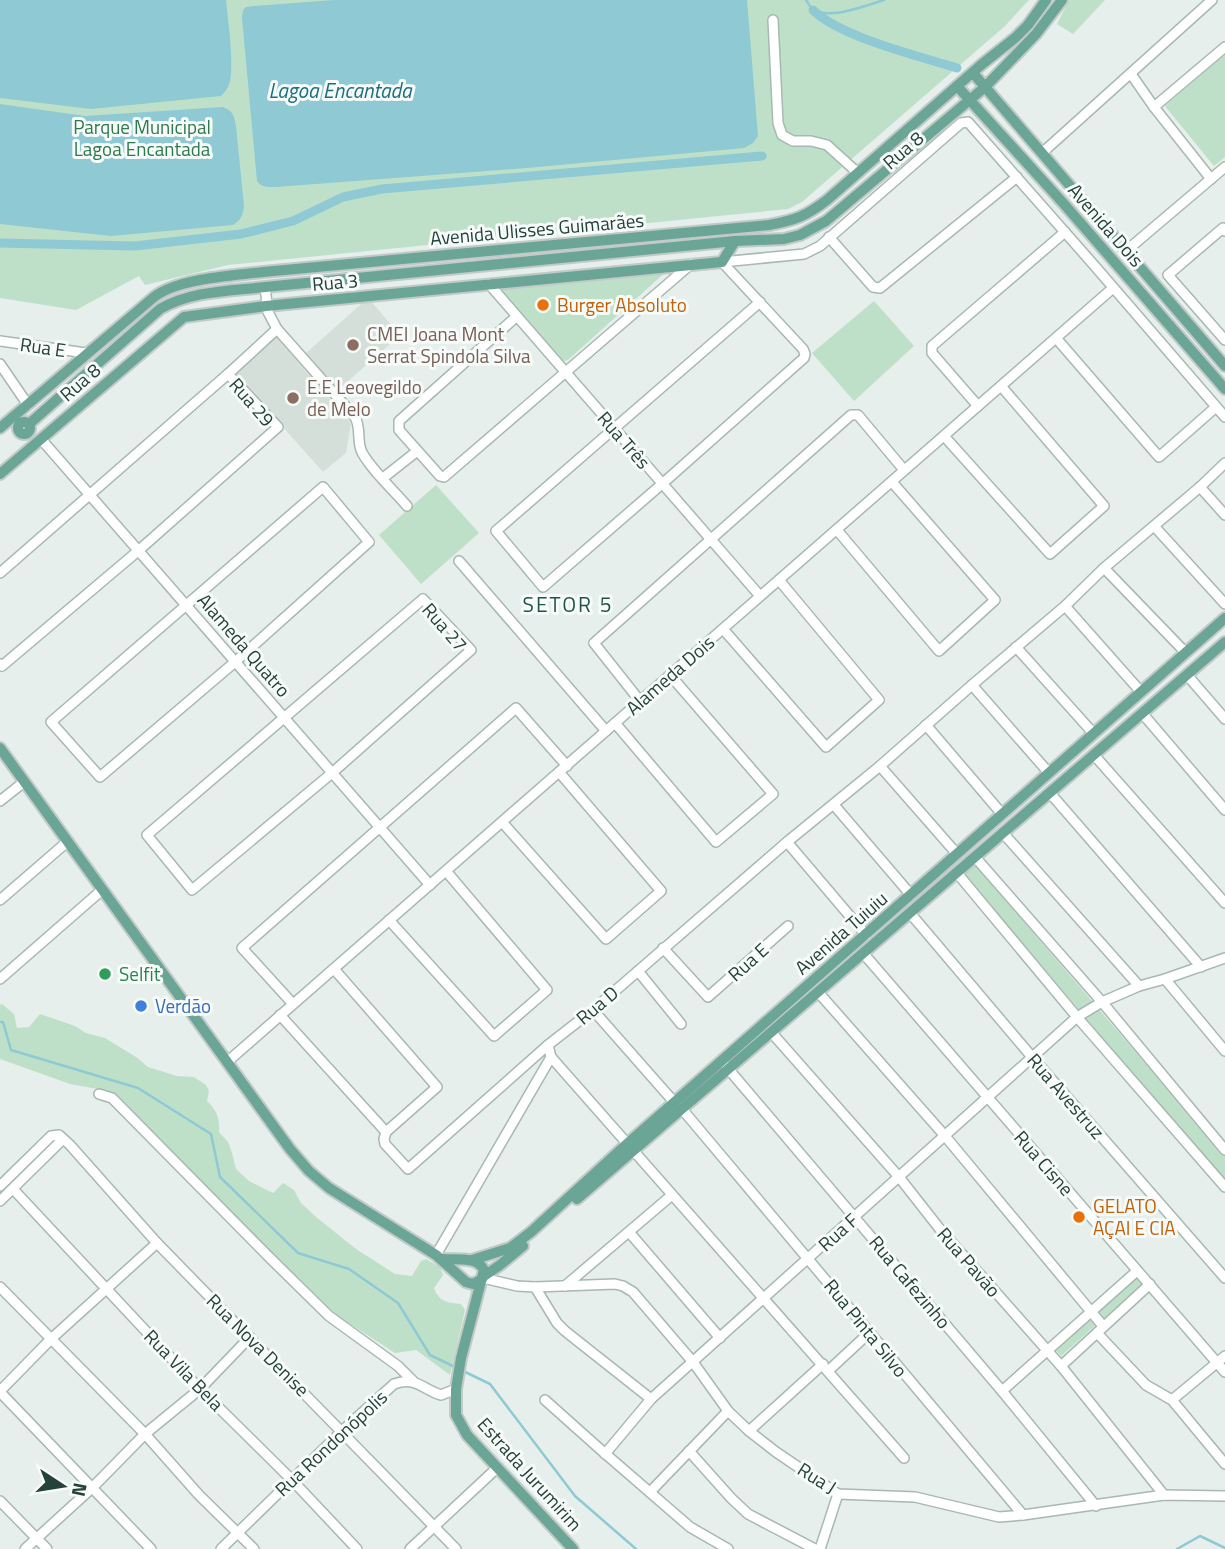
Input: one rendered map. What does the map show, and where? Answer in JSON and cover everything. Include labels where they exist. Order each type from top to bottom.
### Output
[{"type":"main road","name":"Avenida Ulisses Guimarães","points":[[24,423],[28,405],[86,353],[154,297],[184,284],[263,272],[755,226],[791,221],[809,214],[1015,38],[1046,0]]},
{"type":"main road","name":"Avenida Ulisses Guimarães","points":[[0,428],[24,423],[160,309],[174,301],[192,296],[784,239],[800,235],[826,221],[985,87],[1036,34],[1062,0]]},
{"type":"main road","name":"Avenida Dois","points":[[973,73],[1225,366]]},
{"type":"main road","name":"Avenida Dois","points":[[957,86],[1225,389]]},
{"type":"main road","points":[[722,261],[735,242]]},
{"type":"main road","name":"Rua 8","points":[[489,285],[722,261]]},
{"type":"main road","points":[[263,272],[265,287]]},
{"type":"main road","name":"Rua 3","points":[[184,317],[266,306],[489,285]]},
{"type":"main road","name":"Rua 8","points":[[0,474],[184,317]]},
{"type":"main road","name":"Alameda Quatro","points":[[24,423],[41,439]]},
{"type":"main road","name":"Avenida Tuiuiu","points":[[471,1261],[510,1248],[531,1233],[725,1065],[843,954],[1225,618]]},
{"type":"main road","name":"Avenida Tuiuiu","points":[[725,1065],[771,1032],[1225,642]]},
{"type":"main road","points":[[0,748],[290,1149],[309,1171],[329,1188],[439,1257],[464,1280],[473,1284],[483,1278],[483,1267],[478,1262],[439,1257]]},
{"type":"main road","points":[[1070,754],[1080,766]]},
{"type":"main road","points":[[843,954],[850,964]]},
{"type":"main road","name":"Avenida Tuiuiu","points":[[483,1278],[630,1148]]},
{"type":"main road","points":[[471,1261],[462,1267],[472,1316]]},
{"type":"main road","name":"Estrada Jurumirim","points":[[483,1278],[461,1358],[456,1385],[456,1415],[467,1435],[573,1549]]},
{"type":"street","points":[[1042,153],[1212,0]]},
{"type":"street","points":[[773,20],[778,123],[782,135],[793,141],[811,141],[827,145],[858,173]]},
{"type":"street","points":[[1154,107],[1225,47]]},
{"type":"street","points":[[1131,74],[1211,179]]},
{"type":"street","name":"Rua 8","points":[[722,261],[804,254],[820,246],[965,121],[989,145],[1225,417]]},
{"type":"street","points":[[989,145],[1000,133]]},
{"type":"street","points":[[1126,251],[1225,167]]},
{"type":"street","points":[[829,237],[873,287],[880,288],[1017,177]]},
{"type":"street","points":[[1032,194],[1044,182]]},
{"type":"street","points":[[1225,231],[1223,228],[1168,275],[1225,340]]},
{"type":"street","points":[[978,406],[932,353],[932,346],[1065,232]]},
{"type":"street","points":[[1093,264],[1107,253]]},
{"type":"street","points":[[722,261],[760,302],[803,349],[805,356],[662,485],[542,587],[496,531],[760,302]]},
{"type":"street","points":[[516,317],[399,421],[399,430],[437,474],[444,477],[691,264]]},
{"type":"street","name":"Rua Três","points":[[489,285],[760,596]]},
{"type":"street","points":[[265,287],[266,306],[277,328],[355,417],[360,428],[361,451],[407,506]]},
{"type":"street","name":"Alameda Dois","points":[[227,1062],[1113,288]]},
{"type":"street","points":[[228,374],[277,328]]},
{"type":"street","points":[[1056,338],[1159,457],[1216,407]]},
{"type":"street","name":"Rua E","points":[[0,341],[86,353]]},
{"type":"street","points":[[0,364],[28,405]]},
{"type":"street","name":"Rua 29","points":[[0,573],[228,374],[278,427],[138,551]]},
{"type":"street","points":[[944,436],[1049,554],[1095,514],[1104,506],[1001,386]]},
{"type":"street","points":[[640,701],[594,643],[852,414],[858,415],[904,470]]},
{"type":"street","name":"Alameda Quatro","points":[[41,439],[430,885]]},
{"type":"street","points":[[383,478],[416,452]]},
{"type":"street","name":"Rua D","points":[[386,1132],[385,1144],[408,1169],[548,1045],[593,1010],[787,842],[880,766],[1225,463]]},
{"type":"street","points":[[837,530],[939,651],[995,600],[892,482]]},
{"type":"street","points":[[323,487],[369,542],[235,662],[100,777],[51,722],[323,487]]},
{"type":"street","points":[[1200,487],[1225,515]]},
{"type":"street","points":[[1154,526],[1225,604]]},
{"type":"street","points":[[0,664],[2,666],[138,551]]},
{"type":"street","points":[[459,561],[606,731]]},
{"type":"street","points":[[1104,568],[1186,653]]},
{"type":"street","points":[[723,629],[826,747],[879,700],[779,580]]},
{"type":"street","name":"Rua 27","points":[[284,718],[423,599],[471,650],[332,773]]},
{"type":"street","points":[[1065,606],[1141,692]]},
{"type":"street","points":[[1016,647],[1094,734]]},
{"type":"street","points":[[615,723],[716,842],[773,794],[670,675]]},
{"type":"street","points":[[1187,675],[1225,719]]},
{"type":"street","points":[[972,685],[1049,773]]},
{"type":"street","points":[[292,1004],[242,948],[379,827],[516,708],[567,765]]},
{"type":"street","points":[[1142,713],[1225,810]]},
{"type":"street","points":[[284,718],[147,835],[192,890],[332,773]]},
{"type":"street","points":[[926,725],[1002,814]]},
{"type":"street","points":[[1094,755],[1225,903]]},
{"type":"street","points":[[880,766],[957,854]]},
{"type":"street","points":[[502,822],[606,939],[661,891],[559,772]]},
{"type":"street","points":[[0,801],[24,782]]},
{"type":"street","points":[[1050,793],[1202,967]]},
{"type":"street","points":[[834,805],[911,895]]},
{"type":"street","points":[[1003,833],[1139,986]]},
{"type":"street","points":[[0,900],[67,842]]},
{"type":"street","points":[[787,842],[866,935]]},
{"type":"street","points":[[975,857],[1223,1143]]},
{"type":"street","points":[[389,920],[494,1036],[547,990],[446,871]]},
{"type":"street","points":[[957,873],[1077,1017],[1225,1187]]},
{"type":"street","points":[[0,979],[102,890]]},
{"type":"street","name":"Rua Avestruz","points":[[910,913],[1225,1278]]},
{"type":"street","name":"Rua E","points":[[663,948],[708,997],[788,926]]},
{"type":"street","name":"Rua Cisne","points":[[863,953],[1137,1271],[1221,1359],[1225,1372]]},
{"type":"street","name":"Rua F","points":[[605,1454],[652,1399],[1077,1017],[1102,1002],[1139,986],[1224,960]]},
{"type":"street","points":[[280,1015],[386,1132],[436,1087],[334,969]]},
{"type":"street","points":[[638,971],[681,1024]]},
{"type":"street","points":[[1165,979],[1225,1051]]},
{"type":"street","points":[[818,992],[945,1136],[1092,1313],[1100,1329],[1146,1385],[1172,1400],[1225,1464]]},
{"type":"street","name":"Rua Pinta Silvo","points":[[593,1010],[809,1258],[1023,1515]]},
{"type":"street","name":"Rua Pavão","points":[[771,1032],[1061,1366],[1164,1494]]},
{"type":"street","points":[[548,1045],[551,1057],[904,1458]]},
{"type":"street","points":[[439,1257],[551,1057]]},
{"type":"street","name":"Rua Cafezinho","points":[[725,1065],[1002,1391],[1096,1506]]},
{"type":"street","points":[[99,1094],[112,1098],[328,1316],[398,1366],[413,1381],[437,1394],[444,1394],[456,1385]]},
{"type":"street","points":[[0,1202],[62,1139],[57,1134],[51,1136],[1,1184]]},
{"type":"street","name":"Rua Nova Denise","points":[[62,1139],[157,1243],[456,1549]]},
{"type":"street","name":"Rua Vila Bela","points":[[13,1189],[200,1388],[357,1549]]},
{"type":"street","points":[[565,1286],[672,1195]]},
{"type":"street","points":[[629,1232],[720,1338]]},
{"type":"street","points":[[151,1549],[0,1392],[51,1339],[157,1243]]},
{"type":"street","points":[[1002,1391],[1137,1271]]},
{"type":"street","name":"Rua J","points":[[483,1278],[517,1286],[623,1286],[633,1293],[693,1362],[728,1411],[749,1431],[838,1494],[915,1497],[999,1517],[1096,1506],[1164,1494],[1225,1496]]},
{"type":"street","points":[[1061,1366],[1150,1284]]},
{"type":"street","points":[[0,1287],[254,1549]]},
{"type":"street","points":[[535,1287],[557,1323],[565,1331],[652,1399]]},
{"type":"street","points":[[749,1431],[869,1333]]},
{"type":"street","points":[[25,1549],[93,1487],[145,1434],[200,1388],[250,1337]]},
{"type":"street","points":[[1172,1400],[1221,1359]]},
{"type":"street","name":"Rua Rondonópolis","points":[[221,1549],[394,1384],[413,1381]]},
{"type":"street","points":[[545,1400],[690,1527],[728,1549]]},
{"type":"street","points":[[650,1492],[728,1411]]},
{"type":"street","points":[[689,1451],[748,1514],[813,1548],[838,1494]]},
{"type":"street","points":[[410,1549],[497,1468]]},
{"type":"street","points":[[0,1501],[47,1549]]},
{"type":"shaded area","name":"CMEI Joana Mont Serrat Spindola Silva","points":[[368,298],[400,335],[337,391],[305,354]]},
{"type":"shaded area","name":"E.E Leovegildo de Melo","points":[[276,337],[351,423],[346,453],[323,472],[235,373]]},
{"type":"green space","name":"Parque Municipal Lagoa Encantada","points":[[0,0],[1029,0],[1005,26],[802,202],[788,209],[228,265],[145,285],[139,276],[76,310],[0,298]]},
{"type":"green space","points":[[1069,0],[1105,0],[1073,34],[1057,24]]},
{"type":"green space","points":[[1225,54],[1225,157],[1214,166],[1165,106]]},
{"type":"green space","points":[[669,269],[568,360],[560,362],[497,287]]},
{"type":"green space","points":[[874,301],[914,346],[854,401],[812,353]]},
{"type":"green space","points":[[436,485],[479,533],[421,584],[379,535]]},
{"type":"green space","points":[[974,864],[1225,1156],[1225,1181],[963,874]]},
{"type":"green space","points":[[2,1004],[14,1014],[17,1028],[29,1027],[40,1014],[105,1038],[148,1067],[177,1076],[194,1077],[206,1085],[209,1091],[207,1101],[217,1115],[219,1132],[228,1142],[236,1169],[249,1181],[273,1193],[283,1183],[294,1190],[301,1203],[316,1217],[356,1249],[395,1274],[412,1276],[421,1261],[426,1259],[440,1267],[443,1275],[434,1288],[436,1293],[444,1301],[461,1304],[465,1310],[450,1375],[416,1350],[395,1353],[338,1316],[229,1211],[117,1097],[103,1090],[70,1084],[0,1059]]},
{"type":"green space","points":[[1138,1276],[1144,1283],[1101,1321],[1095,1314]]},
{"type":"green space","points":[[1092,1316],[1098,1323],[1061,1356],[1055,1349]]},
{"type":"water","name":"Lagoa Encantada","points":[[0,0],[226,0],[230,81],[221,96],[91,109],[0,98]]},
{"type":"water","name":"Lagoa Encantada","points":[[334,0],[747,0],[758,136],[744,148],[527,168],[263,186],[257,181],[243,10],[254,6]]},
{"type":"water","name":"Lagoa Encantada","points":[[0,104],[85,116],[223,107],[235,119],[244,206],[241,217],[233,225],[111,236],[0,224]]},
{"type":"waterway","points":[[806,0],[813,9],[828,13],[848,11],[884,0]]},
{"type":"waterway","points":[[813,10],[825,20],[860,37],[957,68]]},
{"type":"waterway","points":[[0,243],[135,246],[241,234],[293,221],[343,197],[382,189],[762,156]]},
{"type":"waterway","points":[[0,1022],[3,1022],[11,1050],[138,1088],[211,1134],[220,1177],[298,1253],[349,1269],[398,1303],[430,1355],[455,1367]]},
{"type":"waterway","points":[[461,1370],[490,1384],[575,1496],[636,1549]]},
{"type":"waterway","points":[[1177,1549],[1200,1536],[1225,1548]]},
{"type":"place","name":"Burger Absoluto","points":[[543,305]]},
{"type":"place","name":"CMEI Joana Mont Serrat Spindola Silva","points":[[353,345]]},
{"type":"place","name":"E.E Leovegildo de Melo","points":[[293,398]]},
{"type":"place","name":"Selfit","points":[[105,974]]},
{"type":"place","name":"Verdão","points":[[141,1006]]},
{"type":"place","name":"GELATO AÇAI E CIA","points":[[1079,1217]]},
{"type":"district","name":"SETOR 5","points":[[568,605]]}]
